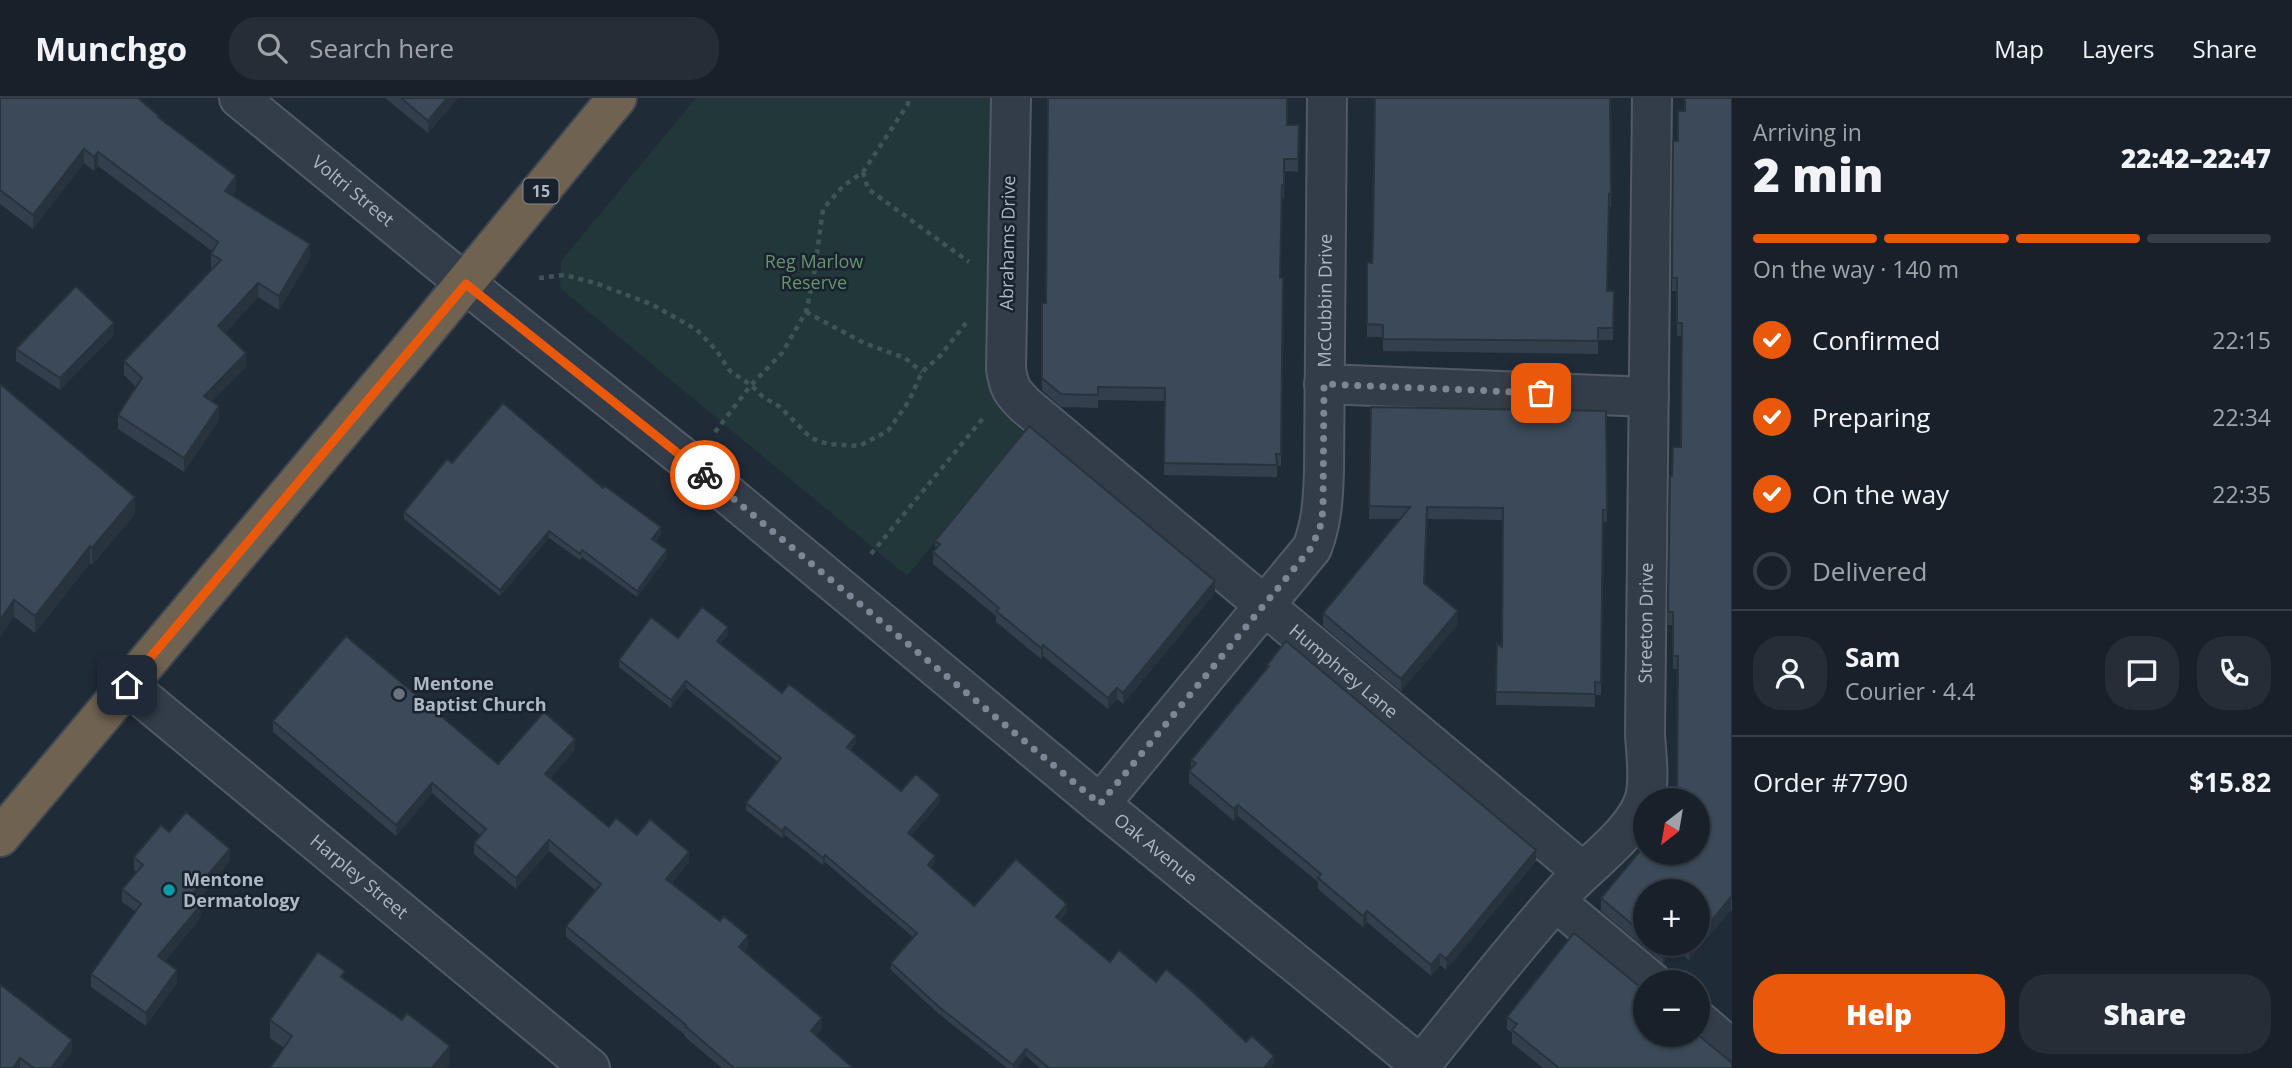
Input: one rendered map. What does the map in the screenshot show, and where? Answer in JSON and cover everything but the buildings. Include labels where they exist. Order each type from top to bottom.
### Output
[{"type":"highway","name":"15","points":[[0,837],[466,284],[617,98]]},
{"type":"street","name":"Voltri Street","points":[[239,98],[466,284]]},
{"type":"street","name":"Abrahams Drive","points":[[1009,387],[1006,369],[1011,98]]},
{"type":"street","name":"McCubbin Drive","points":[[1100,804],[1264,607],[1311,548],[1320,528],[1323,498],[1327,98]]},
{"type":"street","name":"Streeton Drive","points":[[1423,1067],[1556,902],[1617,839],[1645,798],[1652,98]]},
{"type":"street","name":"Oak Avenue","points":[[466,284],[690,463],[1100,804],[1423,1067]]},
{"type":"street","points":[[1324,384],[1650,397]]},
{"type":"street","name":"Humphrey Lane","points":[[1009,387],[1026,405],[1264,607],[1583,872]]},
{"type":"street","name":"Harpley Street","points":[[127,685],[590,1068]]},
{"type":"street","points":[[1556,902],[1638,970]]},
{"type":"street","points":[[1710,1030],[1732,1049]]},
{"type":"path","points":[[690,463],[751,385],[782,353],[806,312],[823,209],[843,186],[863,172],[908,104],[909,98]]},
{"type":"path","points":[[863,172],[868,189],[975,266]]},
{"type":"path","points":[[539,278],[565,275],[595,283],[651,304],[697,330],[716,350],[730,371],[780,407],[811,438],[828,444],[859,446],[888,431],[909,401],[922,372],[940,356],[966,325],[967,313]]},
{"type":"path","points":[[806,312],[864,343],[905,358],[922,372]]},
{"type":"path","points":[[871,554],[1009,387]]},
{"type":"green space","name":"Reg Marlow Reserve","points":[[696,98],[992,98],[988,367],[992,387],[1003,412],[1025,433],[907,576],[560,288],[561,261]]},
{"type":"way so far","points":[[705,475],[1100,804],[1311,548],[1320,528],[1323,510],[1324,384],[1541,393]]},
{"type":"place","name":"Mentone Baptist Church","points":[[399,694]]},
{"type":"place","name":"Mentone Dermatology","points":[[169,890]]},
{"type":"route","points":[[127,685],[466,284],[705,475]]}]
